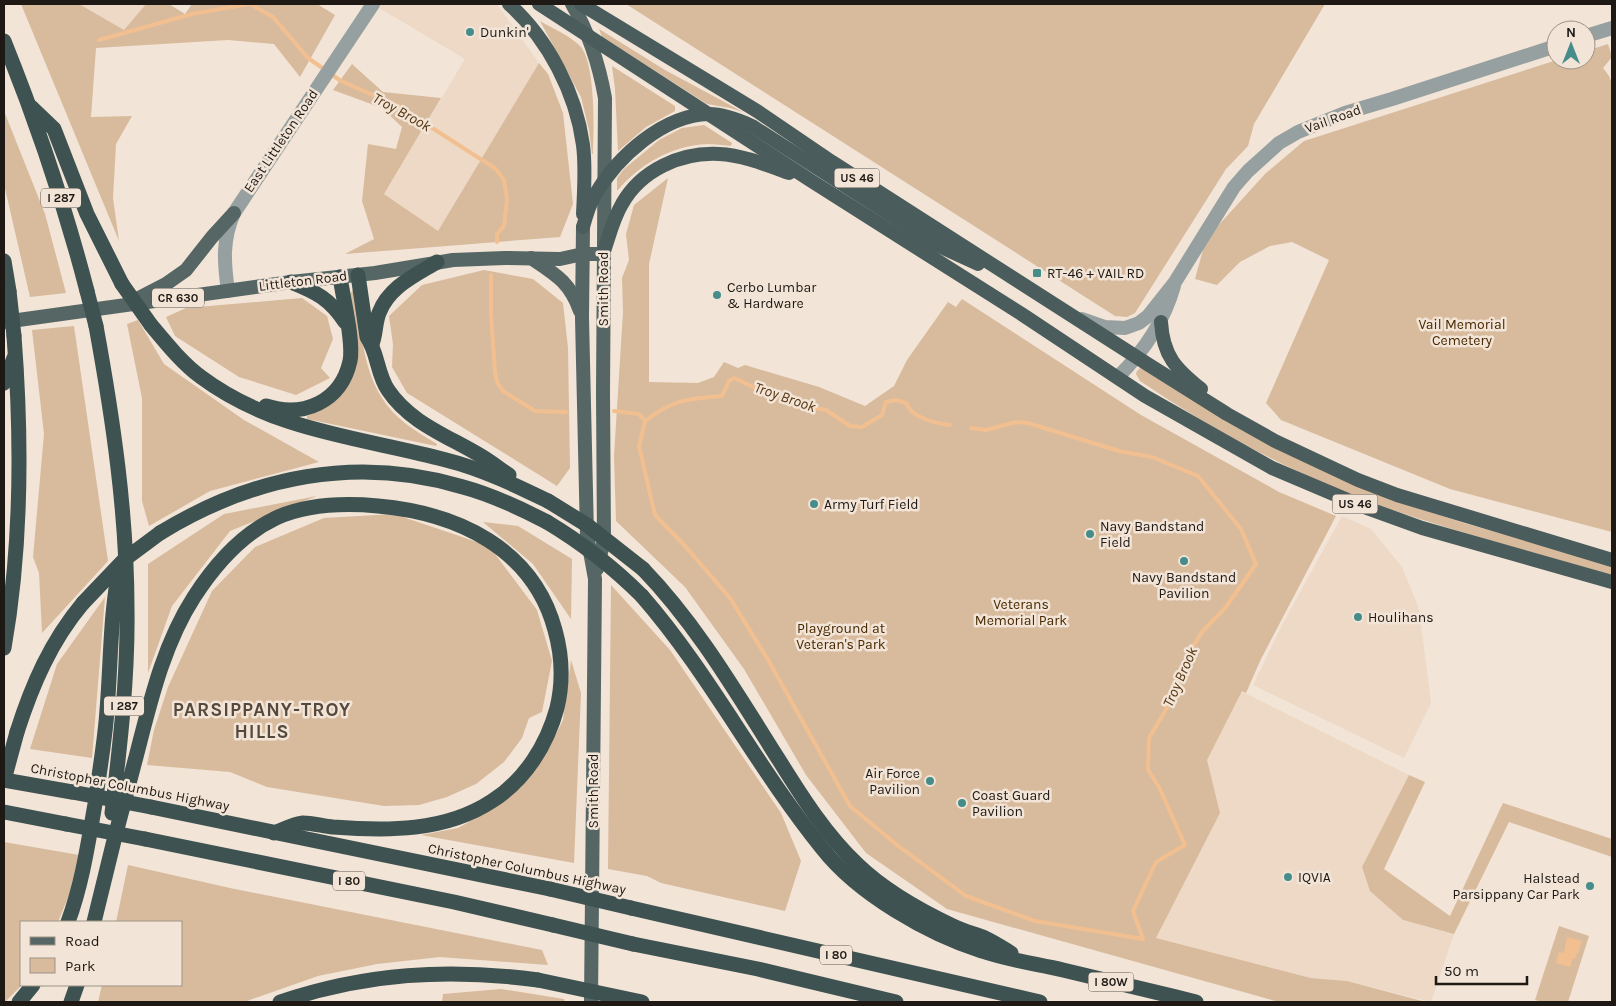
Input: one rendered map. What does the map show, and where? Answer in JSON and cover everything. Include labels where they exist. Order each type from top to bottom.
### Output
[{"type":"highway","points":[[509,4],[532,29],[551,57],[566,85],[574,107],[584,153],[583,227]]},
{"type":"highway","name":"US 46","points":[[539,4],[1145,396],[1272,468],[1329,493],[1422,528],[1612,582]]},
{"type":"highway","name":"US 46","points":[[581,4],[757,111],[832,162],[1242,423],[1312,459],[1397,495],[1612,560]]},
{"type":"highway","name":"I 287","points":[[4,41],[30,106],[75,243],[96,326],[114,434],[125,542],[128,608],[126,672],[106,869],[94,921]]},
{"type":"highway","points":[[30,106],[54,129],[87,214],[122,284],[166,343],[200,376],[241,402],[287,422],[310,429],[448,460],[495,476],[548,501]]},
{"type":"highway","points":[[583,227],[594,196],[624,158],[655,132],[671,123],[687,117],[708,114],[731,118],[752,126],[939,246],[1030,289]]},
{"type":"highway","points":[[603,254],[616,215],[633,187],[652,172],[688,157],[719,154],[737,157],[776,168],[813,182]]},
{"type":"highway","points":[[4,261],[14,336],[19,407],[18,512],[14,572],[4,648]]},
{"type":"highway","points":[[372,344],[376,335],[379,315],[388,296],[401,284],[437,262]]},
{"type":"highway","points":[[358,275],[367,337],[372,344],[377,365],[385,384],[404,409],[427,426],[481,456],[587,525],[644,570],[673,601],[704,642],[794,784],[836,844],[859,866],[883,886],[927,914],[986,938],[1026,961]]},
{"type":"highway","points":[[200,376],[222,388],[268,407],[284,411],[299,411],[314,406],[326,399],[344,378],[350,361],[350,345],[340,277]]},
{"type":"highway","points":[[291,282],[324,298],[335,308],[347,325]]},
{"type":"highway","points":[[1161,322],[1164,346],[1173,363],[1184,376],[1242,423]]},
{"type":"highway","points":[[4,383],[15,354]]},
{"type":"highway","points":[[4,780],[17,732],[33,687],[51,648],[71,617],[105,578],[126,559],[160,534],[201,510],[244,492],[292,479],[352,472],[396,474],[441,480],[484,493],[547,522],[604,560],[642,596],[687,652],[823,850],[870,893],[922,926],[952,940],[984,952],[1026,961]]},
{"type":"highway","points":[[106,869],[147,714],[173,636],[192,599],[206,580],[246,537],[278,518],[298,511],[317,507],[364,505],[410,510],[433,516],[477,533],[494,543],[524,570],[536,587],[546,603],[558,641],[561,682],[557,708],[545,740],[524,772],[510,786],[482,807],[437,824],[416,827],[368,828],[302,823],[274,833]]},
{"type":"highway","points":[[68,921],[81,884],[100,766],[107,711],[115,592],[125,542]]},
{"type":"highway","name":"Christopher Columbus Highway","points":[[4,780],[151,807],[550,889],[1040,1002]]},
{"type":"highway","name":"I 80","points":[[4,812],[454,902],[896,1002]]},
{"type":"highway","name":"I 80W","points":[[1026,961],[1196,1002]]},
{"type":"highway","points":[[280,1002],[343,985],[408,975],[473,974],[538,980],[642,1002]]},
{"type":"highway","points":[[19,1002],[32,986]]},
{"type":"highway","points":[[71,1002],[77,986]]},
{"type":"main road","name":"Smith Road","points":[[572,4],[588,36],[600,72],[605,98],[603,254],[604,540],[595,579]]},
{"type":"main road","points":[[128,304],[166,284],[182,273],[194,262],[212,237],[234,213]]},
{"type":"main road","name":"Smith Road","points":[[583,227],[582,318],[587,536],[595,579],[591,1002]]},
{"type":"main road","name":"Littleton Road","points":[[4,322],[291,282],[358,275],[437,262],[471,259],[560,259],[583,254],[603,254]]},
{"type":"main road","points":[[531,258],[564,281],[576,300],[582,318]]},
{"type":"street","name":"East Littleton Road","points":[[228,291],[225,244],[227,230],[234,213],[373,4]]},
{"type":"street","points":[[1596,33],[1612,28]]},
{"type":"street","name":"Vail Road","points":[[1072,316],[1105,327],[1125,328],[1139,323],[1148,316],[1175,282],[1234,187],[1248,171],[1280,143],[1298,132],[1328,118],[1392,100],[1546,49]]},
{"type":"street","name":"Vail Road","points":[[1118,378],[1137,357],[1161,322],[1168,307],[1175,282]]},
{"type":"shaded area","points":[[79,4],[146,4],[124,30]]},
{"type":"shaded area","points":[[368,4],[497,4],[539,63],[438,231],[384,194],[465,59],[381,9]]},
{"type":"shaded area","points":[[1342,516],[1371,529],[1402,567],[1419,609],[1431,703],[1404,758],[1253,685],[1283,623]]},
{"type":"shaded area","points":[[1233,687],[1409,775],[1362,867],[1402,920],[1454,934],[1431,1002],[1347,981],[1311,978],[1156,938],[1220,813],[1203,745]]},
{"type":"shaded area","points":[[1567,937],[1582,941],[1570,967],[1556,963],[1559,952],[1564,953]]},
{"type":"green space","points":[[21,4],[79,4],[124,30],[146,4],[169,4],[185,14],[192,4],[317,4],[335,15],[300,77],[274,44],[228,40],[96,48],[91,117],[132,116],[116,144],[113,198],[119,241]]},
{"type":"green space","points":[[626,4],[1325,4],[1254,124],[1248,146],[1226,169],[1135,313],[1127,317],[1115,316]]},
{"type":"green space","points":[[540,21],[571,38],[585,53],[593,97],[593,154],[581,97]]},
{"type":"green space","points":[[599,29],[665,70],[743,112],[707,104],[602,37]]},
{"type":"green space","name":"Vail Memorial Cemetery","points":[[1608,44],[1612,57],[1603,68],[1612,84],[1612,532],[1450,489],[1281,420],[1266,403],[1329,260],[1292,242],[1270,246],[1240,262],[1217,285],[1195,279],[1206,239],[1265,174],[1304,141],[1546,64],[1546,70],[1596,70],[1596,48]]},
{"type":"green space","points":[[539,63],[548,74],[563,113],[573,204],[560,237],[345,254],[374,239],[362,201],[368,144],[396,149],[402,127],[382,108],[333,90],[352,64],[383,92],[441,98],[384,194],[438,231]]},
{"type":"green space","points":[[612,66],[675,106],[675,111],[646,127],[618,151],[615,89]]},
{"type":"green space","points":[[4,111],[45,214],[66,293],[30,297],[4,184]]},
{"type":"green space","points":[[704,125],[732,143],[731,146],[694,145],[670,152],[647,164],[617,190],[617,178],[624,169],[659,140],[682,128]]},
{"type":"green space","name":"Veterans Memorial Park","points":[[668,178],[649,264],[649,382],[698,383],[714,377],[724,362],[738,368],[745,365],[819,387],[865,406],[894,386],[907,360],[948,302],[956,307],[962,299],[1141,415],[1279,492],[1336,516],[1261,659],[1246,693],[1242,691],[1207,760],[1220,813],[1156,938],[1311,978],[1347,981],[1426,1002],[1279,1002],[947,909],[866,853],[806,775],[744,669],[685,587],[616,521],[614,456],[623,312],[622,278],[629,260],[626,234],[634,205]]},
{"type":"green space","points":[[484,270],[533,279],[563,303],[568,348],[570,468],[557,486],[407,393],[392,367],[393,344],[389,316],[422,285]]},
{"type":"green space","points":[[353,290],[356,293],[366,360],[378,391],[399,418],[412,429],[437,444],[436,446],[307,419],[307,416],[318,411],[342,393],[350,294]]},
{"type":"green space","points":[[302,298],[327,316],[333,339],[321,368],[330,378],[296,395],[239,377],[175,336],[166,317],[186,308]]},
{"type":"green space","points":[[138,320],[164,364],[244,420],[319,462],[210,491],[149,526],[142,501],[142,398],[127,324]]},
{"type":"green space","points":[[74,326],[108,561],[42,633],[39,573],[33,557],[44,434],[32,330]]},
{"type":"green space","points":[[1140,368],[1399,502],[1467,524],[1612,565],[1612,575],[1469,534],[1384,507],[1320,481],[1258,452],[1169,400],[1140,381],[1136,374]]},
{"type":"green space","points":[[317,496],[230,531],[172,606],[148,673],[148,564],[224,514]]},
{"type":"green space","points":[[394,514],[489,546],[537,610],[552,661],[542,712],[529,718],[522,738],[504,762],[476,784],[447,797],[419,805],[384,806],[267,787],[230,772],[147,765],[154,730],[168,687],[212,591],[255,547],[324,518]]},
{"type":"green space","points":[[483,522],[518,526],[572,559],[571,619],[533,564]]},
{"type":"green space","points":[[611,585],[670,650],[781,813],[801,861],[785,911],[661,883],[647,876],[608,869]]},
{"type":"green space","points":[[105,597],[92,758],[30,749],[57,664]]},
{"type":"green space","points":[[571,660],[581,693],[574,863],[421,835],[458,828],[494,808],[520,788],[549,748],[563,720]]},
{"type":"green space","points":[[1409,775],[1425,782],[1384,869],[1450,916],[1503,803],[1612,839],[1612,857],[1509,822],[1454,934],[1403,920],[1370,891],[1362,867]]},
{"type":"green space","points":[[4,842],[79,855],[69,895],[58,921],[20,921],[21,986],[4,1002]]},
{"type":"green space","points":[[128,865],[230,888],[542,950],[548,965],[440,957],[377,964],[318,976],[244,1002],[98,1002],[102,986],[182,986],[182,921],[116,921]]},
{"type":"green space","points":[[1559,926],[1589,936],[1568,1002],[1543,1002],[1535,1000]]},
{"type":"green space","points":[[501,989],[564,999],[565,1002],[442,1002],[443,994]]},
{"type":"waterway","name":"Troy Brook","points":[[99,40],[192,14],[249,4]]},
{"type":"waterway","name":"Troy Brook","points":[[250,4],[273,17],[308,58],[341,81],[398,106],[496,169],[504,180],[507,199],[504,226],[497,234],[497,242]]},
{"type":"waterway","name":"Troy Brook","points":[[491,275],[491,314],[497,382],[503,391],[535,411],[566,412]]},
{"type":"waterway","name":"Troy Brook","points":[[614,411],[639,414],[645,421],[664,408],[681,401],[722,396],[729,381],[734,378],[764,392],[785,395],[804,406],[826,410],[850,426],[862,427],[882,415],[886,402],[896,400],[906,403],[914,413],[925,419],[950,425]]},
{"type":"waterway","name":"Troy Brook","points":[[645,421],[639,446],[655,515],[730,598],[767,658],[850,806],[897,845],[966,896],[1035,921],[1143,939],[1133,911],[1156,862],[1185,845],[1159,787],[1148,770],[1149,738],[1174,696],[1186,658],[1202,632],[1226,607],[1256,564],[1241,529],[1198,476],[1152,457],[1119,451],[1028,423],[1016,422],[986,430],[971,428]]},
{"type":"place","name":"Dunkin'","points":[[470,32]]},
{"type":"place","name":"RT-46 + VAIL RD","points":[[1037,273]]},
{"type":"place","name":"Cerbo Lumbar & Hardware","points":[[717,295]]},
{"type":"place","name":"Army Turf Field","points":[[814,504]]},
{"type":"place","name":"Navy Bandstand Field","points":[[1090,534]]},
{"type":"place","name":"Navy Bandstand Pavilion","points":[[1184,561]]},
{"type":"place","name":"Houlihans","points":[[1358,617]]},
{"type":"place","name":"Air Force Pavilion","points":[[930,781]]},
{"type":"place","name":"Coast Guard Pavilion","points":[[962,803]]},
{"type":"place","name":"IQVIA","points":[[1288,877]]},
{"type":"place","name":"Halstead Parsippany Car Park","points":[[1590,886]]},
{"type":"district","name":"PARSIPPANY-TROY HILLS","points":[[262,721]]},
{"type":"park label","name":"Playground at Veteran's Park","points":[[841,636]]}]
